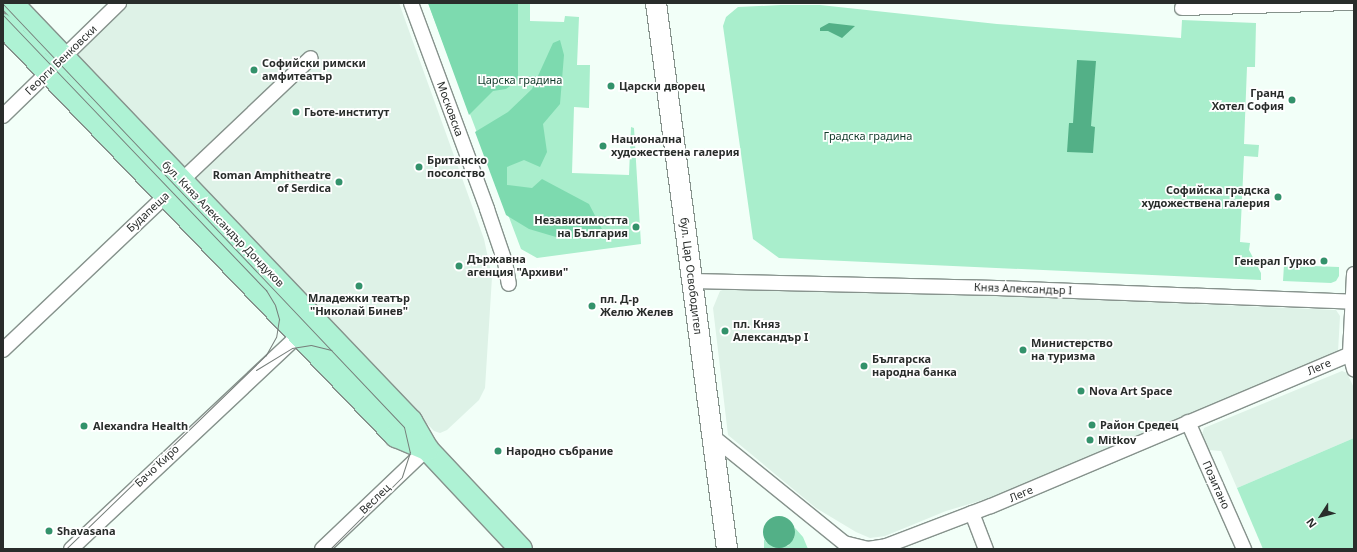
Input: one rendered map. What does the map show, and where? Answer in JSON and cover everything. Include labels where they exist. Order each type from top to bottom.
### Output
[{"type":"main road","name":"бул. Княз Александър Дондуков","points":[[12,3],[411,421],[427,449],[521,549]]},
{"type":"main road","name":"бул. Цар Освободител","points":[[656,3],[727,549]]},
{"type":"main road","name":"бул. Княз Александър Дондуков","points":[[3,25],[396,436],[427,449]]},
{"type":"street","name":"Георги Бенковски","points":[[3,116],[119,3]]},
{"type":"street","name":"Московска","points":[[411,3],[487,209],[505,262],[509,284]]},
{"type":"street","points":[[1182,8],[1354,3]]},
{"type":"street","name":"Будапеща","points":[[3,350],[311,58]]},
{"type":"street","points":[[1354,274],[1350,354],[1354,369]]},
{"type":"street","name":"Княз Александър I","points":[[692,281],[997,288],[1353,302]]},
{"type":"street","name":"Бачо Киро","points":[[71,549],[314,320]]},
{"type":"street","name":"Леге","points":[[712,436],[844,543],[855,547],[886,546],[972,513],[1350,354]]},
{"type":"street","name":"Позитано","points":[[1188,422],[1244,549]]},
{"type":"street","name":"Веслец","points":[[322,549],[427,449]]},
{"type":"street","points":[[972,513],[986,549]]},
{"type":"shaded area","points":[[124,3],[399,3],[484,239],[492,277],[485,388],[479,400],[447,430],[440,433],[434,431],[78,59],[77,52]]},
{"type":"shaded area","points":[[428,3],[518,3],[518,80],[506,89],[493,91],[469,115]]},
{"type":"shaded area","points":[[829,23],[855,26],[842,38],[828,31],[820,31],[820,28]]},
{"type":"shaded area","points":[[560,40],[564,55],[560,104],[543,124],[547,152],[540,167],[524,160],[507,167],[507,185],[532,188],[542,179],[589,204],[603,231],[585,239],[556,237],[529,229],[506,215],[475,132],[508,112],[532,89],[553,43]]},
{"type":"shaded area","points":[[1077,60],[1096,61],[1091,126],[1095,127],[1093,153],[1067,152],[1069,123],[1073,123]]},
{"type":"shaded area","points":[[736,285],[1336,310],[1340,316],[1338,352],[1003,494],[946,511],[885,536],[870,538],[856,532],[816,508],[728,435],[713,308],[720,291]]},
{"type":"shaded area","points":[[1342,371],[1347,373],[1354,388],[1354,438],[1237,488],[1221,451],[1208,450],[1202,435],[1204,428]]},
{"type":"shaded area","points":[[776,516],[782,516],[792,523],[795,532],[794,538],[788,545],[782,548],[776,548],[766,541],[763,535],[763,529],[770,519]]},
{"type":"green space","name":"Царска градина","points":[[428,3],[530,3],[530,21],[564,22],[565,16],[579,17],[577,65],[590,65],[589,108],[574,107],[572,173],[629,175],[631,127],[634,128],[641,244],[537,258],[521,249]]},
{"type":"green space","name":"Градска градина","points":[[820,5],[997,24],[1181,38],[1182,20],[1256,23],[1255,67],[1247,67],[1244,144],[1259,145],[1258,157],[1244,156],[1240,242],[1250,243],[1249,250],[1261,273],[1261,280],[779,258],[753,239],[723,26],[726,17],[738,7]]},
{"type":"green space","points":[[1284,265],[1339,267],[1339,276],[1336,281],[1331,283],[1283,281]]},
{"type":"green space","points":[[1354,438],[1354,549],[1263,549],[1237,488]]},
{"type":"green space","points":[[795,528],[803,537],[808,549],[764,549],[764,539],[767,543],[788,546],[794,538]]},
{"type":"tram line","points":[[3,4],[404,427],[410,452],[402,477],[330,549]]},
{"type":"tram line","points":[[3,15],[266,290],[275,305],[279,319],[276,337],[266,355],[66,549]]},
{"type":"tram line","points":[[256,370],[292,348],[311,345],[331,350]]},
{"type":"place","name":"Софийски римски амфитеатър","points":[[254,70]]},
{"type":"place","name":"Царски дворец","points":[[611,86]]},
{"type":"place","name":"Гранд Хотел София","points":[[1292,100]]},
{"type":"place","name":"Гьоте-институт","points":[[296,112]]},
{"type":"place","name":"Национална художествена галерия","points":[[603,146]]},
{"type":"place","name":"Британско посолство","points":[[419,167]]},
{"type":"place","name":"Roman Amphitheatre of Serdica","points":[[339,182]]},
{"type":"place","name":"Софийска градска художествена галерия","points":[[1278,197]]},
{"type":"place","name":"Независимостта на България","points":[[636,227]]},
{"type":"place","name":"Генерал Гурко","points":[[1324,261]]},
{"type":"place","name":"Държавна агенция \"Архиви\"","points":[[459,266]]},
{"type":"place","name":"Младежки театър \"Николай Бинев\"","points":[[359,286]]},
{"type":"place","name":"пл. Д-р Желю Желев","points":[[592,306]]},
{"type":"place","name":"пл. Княз Александър I","points":[[725,331]]},
{"type":"place","name":"Министерство на туризма","points":[[1023,350]]},
{"type":"place","name":"Българска народна банка","points":[[864,366]]},
{"type":"place","name":"Nova Art Space","points":[[1081,391]]},
{"type":"place","name":"Район Средец","points":[[1092,425]]},
{"type":"place","name":"Alexandra Health","points":[[84,426]]},
{"type":"place","name":"Mitkov","points":[[1090,440]]},
{"type":"place","name":"Народно събрание","points":[[498,451]]},
{"type":"place","name":"Shavasana","points":[[49,531]]}]
